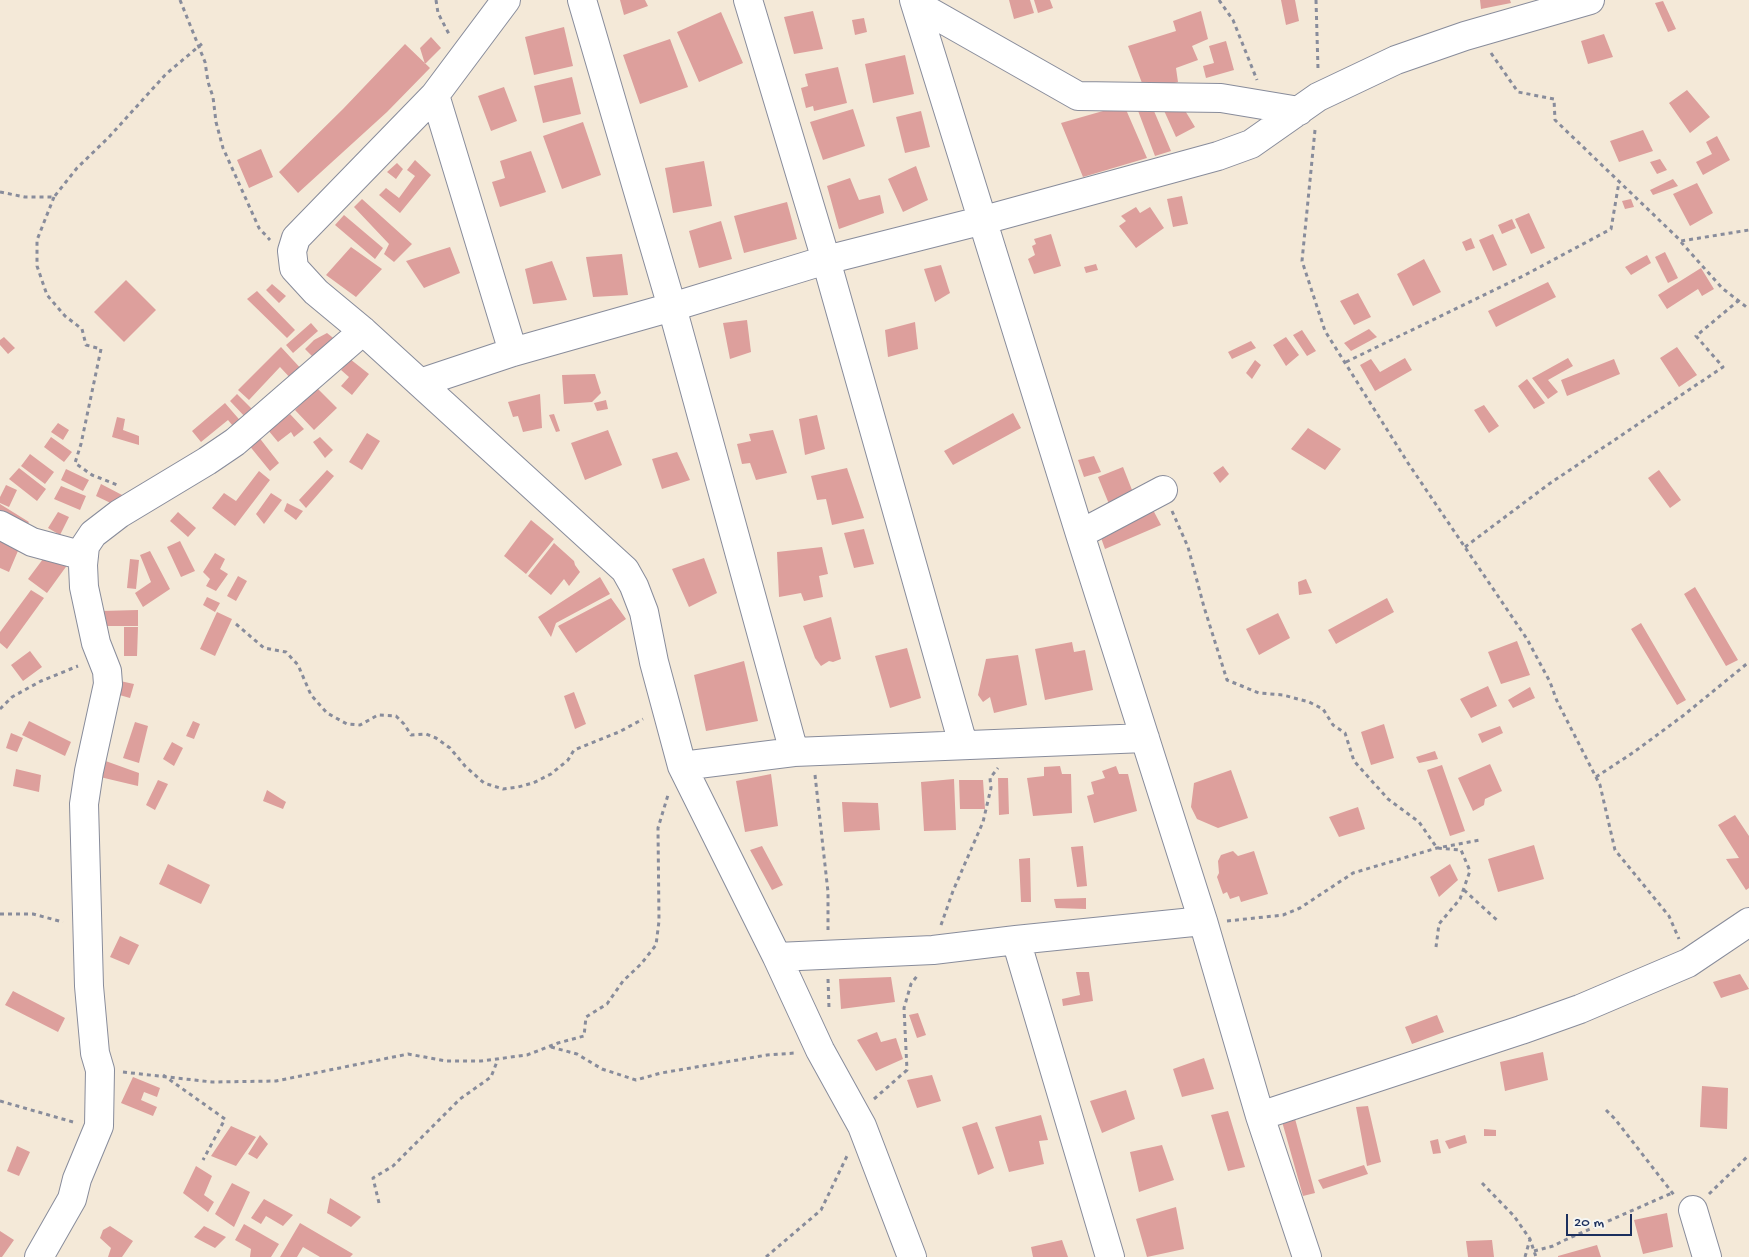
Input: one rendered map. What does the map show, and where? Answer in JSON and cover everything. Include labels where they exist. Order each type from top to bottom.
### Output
[{"type":"street","points":[[506,0],[435,95],[296,238],[292,251],[294,268],[316,292],[363,331],[625,570],[634,586],[644,612],[682,766],[777,957],[820,1050],[862,1126],[912,1257]]},
{"type":"street","points":[[582,0],[802,751]]},
{"type":"street","points":[[748,0],[826,260],[962,744]]},
{"type":"street","points":[[420,383],[513,352],[672,308],[826,260],[984,220],[1218,156],[1251,144],[1309,104],[1396,60],[1466,36],[1590,0]]},
{"type":"street","points":[[915,2],[1078,96],[1221,98],[1268,106],[1309,104]]},
{"type":"street","points":[[915,2],[1145,738],[1212,922],[1260,1116],[1307,1257]]},
{"type":"street","points":[[435,95],[513,352]]},
{"type":"street","points":[[39,1257],[72,1199],[77,1179],[99,1126],[100,1070],[95,1053],[89,986],[84,804],[89,771],[108,684],[107,672],[96,643],[84,587],[83,565],[85,546],[93,534],[118,514],[235,442],[363,331]]},
{"type":"street","points":[[1080,534],[1163,490]]},
{"type":"street","points":[[0,526],[32,542],[84,556]]},
{"type":"street","points":[[682,766],[802,751],[1145,738]]},
{"type":"street","points":[[777,957],[933,950],[1016,940],[1212,922]]},
{"type":"street","points":[[1260,1116],[1580,1009],[1688,963],[1749,922]]},
{"type":"street","points":[[1016,940],[1110,1257]]},
{"type":"street","points":[[1693,1210],[1707,1257]]},
{"type":"path","points":[[180,0],[205,62],[208,82],[213,97],[216,122],[223,148],[244,197],[258,228],[278,249],[293,258]]},
{"type":"path","points":[[436,0],[438,13],[448,32],[466,54]]},
{"type":"path","points":[[1219,0],[1233,20],[1268,106]]},
{"type":"path","points":[[1316,0],[1302,261],[1325,331],[1408,463],[1527,639],[1600,785],[1616,850],[1669,916],[1688,963]]},
{"type":"path","points":[[145,498],[92,474],[75,463],[82,444],[101,349],[86,345],[82,329],[65,316],[47,295],[37,266],[37,240],[54,197],[77,168],[166,74],[204,42]]},
{"type":"path","points":[[1490,51],[1518,92],[1554,99],[1555,120],[1681,241],[1722,288],[1749,309]]},
{"type":"path","points":[[1346,362],[1526,275],[1611,229],[1619,182]]},
{"type":"path","points":[[0,192],[25,197],[54,197]]},
{"type":"path","points":[[1681,241],[1749,230]]},
{"type":"path","points":[[1465,547],[1549,484],[1723,367],[1696,336],[1738,301]]},
{"type":"path","points":[[1163,490],[1188,547],[1204,607],[1227,680],[1259,692],[1309,702],[1322,710],[1333,725],[1345,734],[1354,761],[1388,800],[1419,822],[1437,848]]},
{"type":"path","points":[[236,624],[264,648],[286,652],[298,665],[312,695],[327,713],[347,724],[360,725],[378,715],[396,716],[411,735],[426,734],[436,738],[450,748],[465,766],[484,783],[503,789],[518,787],[551,774],[568,760],[574,750],[585,748],[631,727],[666,705]]},
{"type":"path","points":[[0,709],[19,693],[89,660],[96,643]]},
{"type":"path","points":[[1596,777],[1684,715],[1749,662]]},
{"type":"path","points":[[802,751],[828,892],[827,986],[829,1010]]},
{"type":"path","points":[[100,1070],[162,1075],[212,1082],[276,1081],[408,1054],[446,1061],[481,1061],[527,1055],[584,1036],[586,1017],[607,1004],[623,981],[641,964],[656,945],[659,921],[658,828],[667,796],[682,766]]},
{"type":"path","points":[[1212,922],[1283,915],[1300,908],[1353,872],[1437,848],[1480,840]]},
{"type":"path","points":[[1436,947],[1439,924],[1460,899],[1470,871],[1461,850],[1437,848]]},
{"type":"path","points":[[1464,890],[1499,922]]},
{"type":"path","points":[[0,914],[33,914],[88,929]]},
{"type":"path","points":[[550,1047],[577,1054],[602,1069],[636,1080],[661,1073],[767,1055],[820,1050]]},
{"type":"path","points":[[379,1203],[373,1178],[393,1166],[460,1099],[491,1077],[498,1059]]},
{"type":"path","points":[[162,1075],[225,1119],[203,1160]]},
{"type":"path","points":[[0,1102],[69,1122],[99,1126]]},
{"type":"path","points":[[1534,1251],[1553,1246],[1672,1193],[1606,1110]]},
{"type":"path","points":[[766,1257],[821,1210],[862,1126]]},
{"type":"path","points":[[1693,1210],[1749,1155]]},
{"type":"path","points":[[1482,1184],[1514,1216],[1530,1239],[1536,1257]]},
{"type":"path","points":[[1525,1257],[1530,1239]]},
{"type":"building","points":[[620,0],[645,0],[648,6],[624,15]]},
{"type":"building","points":[[1009,0],[1030,0],[1034,13],[1014,19]]},
{"type":"building","points":[[1034,0],[1050,0],[1053,8],[1038,13]]},
{"type":"building","points":[[1281,0],[1295,0],[1299,21],[1286,25]]},
{"type":"building","points":[[1480,0],[1510,0],[1511,3],[1481,9]]},
{"type":"building","points":[[1663,1],[1676,29],[1668,32],[1655,3]]},
{"type":"building","points":[[813,11],[823,49],[794,54],[784,17]]},
{"type":"building","points":[[1201,11],[1208,39],[1192,46],[1198,60],[1176,68],[1178,82],[1145,91],[1128,46],[1176,31],[1173,21]]},
{"type":"building","points":[[721,12],[743,63],[699,82],[677,32]]},
{"type":"building","points":[[864,18],[867,32],[855,35],[852,20]]},
{"type":"building","points":[[564,27],[573,66],[534,75],[525,37]]},
{"type":"building","points":[[1604,34],[1613,57],[1588,64],[1581,41]]},
{"type":"building","points":[[431,37],[441,48],[425,64],[420,48]]},
{"type":"building","points":[[670,39],[688,87],[640,104],[623,55]]},
{"type":"building","points":[[1226,41],[1234,70],[1206,78],[1203,66],[1214,63],[1209,46]]},
{"type":"building","points":[[405,44],[430,68],[387,112],[298,193],[279,172]]},
{"type":"building","points":[[905,55],[914,94],[873,103],[865,64]]},
{"type":"building","points":[[838,67],[847,103],[814,111],[813,106],[806,108],[801,88],[808,86],[805,74]]},
{"type":"building","points":[[572,77],[581,114],[543,123],[534,86]]},
{"type":"building","points":[[504,87],[517,121],[491,131],[478,96]]},
{"type":"building","points":[[1687,90],[1710,117],[1690,133],[1669,103]]},
{"type":"building","points":[[1178,99],[1195,127],[1176,137],[1161,104]]},
{"type":"building","points":[[1151,104],[1171,151],[1155,156],[1137,108]]},
{"type":"building","points":[[1124,105],[1147,158],[1083,177],[1061,123]]},
{"type":"building","points":[[853,109],[865,146],[823,160],[810,122]]},
{"type":"building","points":[[921,111],[930,147],[905,153],[896,117]]},
{"type":"building","points":[[583,122],[601,175],[562,189],[543,136]]},
{"type":"building","points":[[1643,130],[1653,151],[1619,162],[1610,141]]},
{"type":"building","points":[[1717,136],[1730,160],[1703,175],[1696,162],[1712,154],[1706,142]]},
{"type":"building","points":[[261,149],[273,177],[249,188],[237,160]]},
{"type":"building","points":[[531,151],[546,192],[500,207],[492,182],[505,178],[500,161]]},
{"type":"building","points":[[1660,159],[1667,170],[1657,174],[1650,162]]},
{"type":"building","points":[[415,160],[431,175],[400,213],[379,195],[386,188],[399,198],[415,176],[407,170]]},
{"type":"building","points":[[704,161],[712,206],[673,213],[665,168]]},
{"type":"building","points":[[397,163],[403,169],[396,179],[387,172]]},
{"type":"building","points":[[916,166],[928,200],[903,212],[888,179]]},
{"type":"building","points":[[850,178],[859,200],[880,195],[884,213],[839,229],[827,186]]},
{"type":"building","points":[[1673,179],[1678,186],[1653,195],[1650,190]]},
{"type":"building","points":[[1697,183],[1713,213],[1690,226],[1673,194]]},
{"type":"building","points":[[1182,196],[1188,224],[1173,227],[1167,199]]},
{"type":"building","points":[[362,199],[412,244],[394,262],[384,254],[389,244],[354,207]]},
{"type":"building","points":[[1631,199],[1634,207],[1625,209],[1622,201]]},
{"type":"building","points":[[787,202],[797,239],[744,253],[734,216]]},
{"type":"building","points":[[1136,207],[1140,213],[1150,207],[1164,228],[1136,248],[1119,226],[1126,221],[1121,216]]},
{"type":"building","points":[[1529,213],[1545,248],[1531,254],[1515,219]]},
{"type":"building","points":[[344,215],[383,248],[375,259],[335,225]]},
{"type":"building","points":[[1512,219],[1516,228],[1502,234],[1498,225]]},
{"type":"building","points":[[721,221],[732,259],[699,268],[689,231]]},
{"type":"building","points":[[1051,234],[1061,266],[1034,274],[1028,259],[1035,255],[1032,246],[1036,244],[1034,239]]},
{"type":"building","points":[[1493,234],[1507,265],[1493,271],[1479,240]]},
{"type":"building","points":[[1471,238],[1475,248],[1466,251],[1462,242]]},
{"type":"building","points":[[351,247],[382,269],[356,297],[326,275]]},
{"type":"building","points":[[450,247],[460,273],[424,288],[406,261]]},
{"type":"building","points":[[1665,252],[1678,278],[1668,283],[1655,257]]},
{"type":"building","points":[[622,254],[628,295],[593,297],[586,257]]},
{"type":"building","points":[[1647,255],[1651,263],[1631,275],[1625,267]]},
{"type":"building","points":[[1424,259],[1441,292],[1413,306],[1397,274]]},
{"type":"building","points":[[552,261],[567,300],[533,304],[525,269]]},
{"type":"building","points":[[1096,264],[1098,270],[1086,273],[1084,267]]},
{"type":"building","points":[[941,265],[950,293],[935,302],[924,269]]},
{"type":"building","points":[[1701,268],[1714,289],[1702,296],[1698,289],[1667,309],[1658,295]]},
{"type":"building","points":[[126,280],[156,310],[124,342],[94,312]]},
{"type":"building","points":[[1548,282],[1556,297],[1496,327],[1488,311]]},
{"type":"building","points":[[272,284],[286,296],[279,303],[266,290]]},
{"type":"building","points":[[257,291],[295,330],[287,338],[247,299]]},
{"type":"building","points":[[1358,293],[1371,317],[1354,325],[1340,301]]},
{"type":"building","points":[[747,320],[751,352],[730,359],[723,323]]},
{"type":"building","points":[[915,322],[918,349],[888,357],[885,330]]},
{"type":"building","points":[[311,323],[318,331],[293,353],[286,345]]},
{"type":"building","points":[[1369,329],[1377,337],[1351,351],[1344,343]]},
{"type":"building","points":[[1302,330],[1316,351],[1307,356],[1293,335]]},
{"type":"building","points":[[327,333],[337,341],[317,361],[305,349],[314,340]]},
{"type":"building","points":[[4,337],[15,348],[8,354],[0,345],[0,340]]},
{"type":"building","points":[[1286,337],[1299,355],[1286,366],[1273,345]]},
{"type":"building","points":[[1251,341],[1256,348],[1232,359],[1228,352]]},
{"type":"building","points":[[281,347],[304,372],[294,382],[280,367],[249,400],[238,390]]},
{"type":"building","points":[[1677,347],[1697,375],[1679,387],[1660,358]]},
{"type":"building","points":[[1405,358],[1412,370],[1375,391],[1360,365],[1371,359],[1380,372]]},
{"type":"building","points":[[1568,358],[1573,366],[1548,380],[1558,392],[1548,399],[1532,378]]},
{"type":"building","points":[[350,359],[369,374],[352,395],[341,386],[349,377],[341,370]]},
{"type":"building","points":[[1614,359],[1620,374],[1567,396],[1561,380]]},
{"type":"building","points":[[1255,360],[1261,365],[1252,379],[1246,373]]},
{"type":"building","points":[[595,374],[601,393],[592,402],[564,404],[562,375]]},
{"type":"building","points":[[1527,379],[1545,403],[1534,409],[1518,386]]},
{"type":"building","points":[[317,388],[337,408],[314,430],[295,410]]},
{"type":"building","points":[[237,394],[256,413],[248,420],[230,401]]},
{"type":"building","points":[[540,394],[542,428],[523,432],[518,416],[513,417],[508,402]]},
{"type":"building","points":[[606,400],[608,409],[597,411],[594,403]]},
{"type":"building","points":[[225,403],[244,425],[237,431],[228,420],[201,442],[192,431]]},
{"type":"building","points":[[1484,405],[1499,426],[1489,433],[1474,410]]},
{"type":"building","points":[[1013,413],[1021,428],[953,465],[944,451]]},
{"type":"building","points":[[290,414],[304,429],[294,437],[291,432],[278,442],[268,430]]},
{"type":"building","points":[[554,414],[560,431],[556,432],[549,415]]},
{"type":"building","points":[[817,415],[825,449],[805,455],[799,419]]},
{"type":"building","points":[[117,417],[125,419],[123,430],[139,436],[139,445],[112,437]]},
{"type":"building","points":[[58,423],[69,430],[63,440],[51,432]]},
{"type":"building","points":[[1308,428],[1341,449],[1325,470],[1291,449]]},
{"type":"building","points":[[608,430],[622,465],[585,480],[571,443]]},
{"type":"building","points":[[773,430],[787,473],[756,480],[750,463],[742,464],[737,444],[751,441],[749,434]]},
{"type":"building","points":[[367,433],[380,441],[362,470],[349,462]]},
{"type":"building","points":[[258,436],[279,463],[270,471],[248,444]]},
{"type":"building","points":[[51,437],[72,452],[64,462],[44,447]]},
{"type":"building","points":[[320,437],[333,450],[325,458],[313,442]]},
{"type":"building","points":[[677,452],[690,480],[662,489],[652,459]]},
{"type":"building","points":[[30,454],[54,472],[45,484],[21,466]]},
{"type":"building","points":[[1094,456],[1101,472],[1084,477],[1078,460]]},
{"type":"building","points":[[1223,466],[1229,474],[1220,483],[1213,473]]},
{"type":"building","points":[[1123,467],[1134,495],[1109,504],[1098,477]]},
{"type":"building","points":[[19,468],[46,489],[37,501],[9,479]]},
{"type":"building","points":[[847,468],[864,518],[832,525],[826,499],[817,500],[811,476]]},
{"type":"building","points":[[66,469],[89,480],[83,491],[61,480]]},
{"type":"building","points":[[327,470],[334,476],[306,508],[299,500]]},
{"type":"building","points":[[1659,470],[1681,500],[1670,508],[1648,478]]},
{"type":"building","points":[[259,471],[270,480],[235,526],[212,508],[224,493],[236,501]]},
{"type":"building","points":[[101,484],[124,496],[119,507],[96,496]]},
{"type":"building","points":[[6,485],[17,490],[9,507],[0,503],[0,497]]},
{"type":"building","points":[[61,486],[86,496],[80,510],[54,499]]},
{"type":"building","points":[[271,493],[282,500],[264,524],[256,514]]},
{"type":"building","points":[[287,503],[303,511],[296,520],[284,511]]},
{"type":"building","points":[[0,504],[29,522],[20,535],[0,522]]},
{"type":"building","points":[[1152,508],[1161,525],[1105,549],[1100,535]]},
{"type":"building","points":[[58,512],[69,517],[60,535],[48,528]]},
{"type":"building","points":[[178,512],[196,528],[188,537],[170,521]]},
{"type":"building","points":[[531,520],[554,539],[526,574],[504,556]]},
{"type":"building","points":[[864,529],[874,564],[854,568],[844,533]]},
{"type":"building","points":[[4,532],[23,539],[9,572],[0,568],[0,542]]},
{"type":"building","points":[[180,541],[195,571],[181,577],[167,547]]},
{"type":"building","points":[[554,543],[574,561],[580,572],[569,586],[564,579],[551,595],[528,576]]},
{"type":"building","points":[[822,547],[828,574],[819,576],[823,597],[804,601],[801,593],[779,597],[777,552]]},
{"type":"building","points":[[49,551],[68,564],[47,593],[28,579]]},
{"type":"building","points":[[150,551],[170,589],[143,607],[135,593],[151,582],[140,555]]},
{"type":"building","points":[[215,553],[225,559],[220,569],[228,574],[216,591],[206,586],[210,579],[203,572]]},
{"type":"building","points":[[704,558],[717,593],[689,607],[672,569]]},
{"type":"building","points":[[130,559],[139,560],[136,589],[127,588]]},
{"type":"building","points":[[238,576],[247,581],[236,601],[227,596]]},
{"type":"building","points":[[600,577],[610,594],[556,623],[551,637],[538,617]]},
{"type":"building","points":[[1306,579],[1312,593],[1299,595],[1298,582]]},
{"type":"building","points":[[1695,587],[1738,660],[1726,666],[1684,594]]},
{"type":"building","points":[[31,590],[44,598],[7,649],[0,643],[0,632]]},
{"type":"building","points":[[207,597],[220,603],[215,612],[203,605]]},
{"type":"building","points":[[611,598],[626,619],[576,653],[558,626]]},
{"type":"building","points":[[1387,598],[1394,612],[1336,644],[1328,630]]},
{"type":"building","points":[[138,610],[138,626],[101,626],[101,611]]},
{"type":"building","points":[[217,612],[232,619],[215,656],[200,649]]},
{"type":"building","points":[[1278,613],[1290,638],[1259,655],[1246,629]]},
{"type":"building","points":[[831,617],[841,659],[833,662],[829,661],[821,666],[815,658],[803,626]]},
{"type":"building","points":[[1641,623],[1686,700],[1677,705],[1631,629]]},
{"type":"building","points":[[124,627],[138,627],[137,656],[124,656]]},
{"type":"building","points":[[1517,641],[1530,675],[1501,684],[1488,652]]},
{"type":"building","points":[[1072,642],[1074,652],[1085,650],[1093,690],[1045,700],[1035,649]]},
{"type":"building","points":[[907,648],[921,698],[890,708],[875,656]]},
{"type":"building","points":[[30,651],[42,667],[23,681],[11,665]]},
{"type":"building","points":[[1018,655],[1027,705],[994,713],[990,697],[983,702],[978,695],[986,659]]},
{"type":"building","points":[[744,661],[758,721],[706,731],[694,675]]},
{"type":"building","points":[[120,681],[134,684],[130,698],[116,694]]},
{"type":"building","points":[[1488,686],[1497,706],[1471,718],[1460,699]]},
{"type":"building","points":[[1530,687],[1535,698],[1513,708],[1508,700]]},
{"type":"building","points":[[574,692],[586,724],[575,729],[564,696]]},
{"type":"building","points":[[29,721],[71,742],[65,756],[22,735]]},
{"type":"building","points":[[193,721],[200,724],[194,739],[186,736]]},
{"type":"building","points":[[135,722],[148,726],[139,763],[123,758]]},
{"type":"building","points":[[1384,724],[1394,758],[1371,765],[1361,732]]},
{"type":"building","points":[[1500,726],[1503,733],[1482,743],[1478,734]]},
{"type":"building","points":[[11,733],[23,738],[17,752],[6,748]]},
{"type":"building","points":[[172,742],[183,748],[174,766],[163,759]]},
{"type":"building","points":[[1435,751],[1438,759],[1419,763],[1416,757]]},
{"type":"building","points":[[100,759],[139,773],[138,786],[100,777]]},
{"type":"building","points":[[1490,764],[1502,791],[1485,799],[1484,805],[1473,811],[1458,778]]},
{"type":"building","points":[[1442,765],[1465,831],[1450,836],[1427,770]]},
{"type":"building","points":[[1060,766],[1062,774],[1071,774],[1072,813],[1033,816],[1027,778],[1044,776],[1044,767]]},
{"type":"building","points":[[1116,766],[1119,774],[1128,774],[1137,811],[1094,823],[1087,796],[1094,794],[1091,782],[1105,778],[1102,771]]},
{"type":"building","points":[[16,769],[41,775],[39,792],[13,786]]},
{"type":"building","points":[[1231,770],[1248,818],[1218,828],[1197,819],[1191,807],[1194,783]]},
{"type":"building","points":[[771,774],[778,826],[745,832],[736,781]]},
{"type":"building","points":[[998,778],[1008,778],[1009,814],[999,815]]},
{"type":"building","points":[[954,779],[956,830],[924,831],[921,782]]},
{"type":"building","points":[[158,780],[168,784],[155,810],[146,805]]},
{"type":"building","points":[[959,780],[983,780],[985,809],[960,809]]},
{"type":"building","points":[[267,790],[286,802],[283,809],[263,801]]},
{"type":"building","points":[[842,802],[878,803],[880,830],[844,832]]},
{"type":"building","points":[[1358,807],[1365,829],[1339,837],[1329,817]]},
{"type":"building","points":[[1735,815],[1749,836],[1749,888],[1746,890],[1726,859],[1739,858],[1718,825]]},
{"type":"building","points":[[1534,845],[1544,879],[1498,892],[1488,859]]},
{"type":"building","points":[[762,846],[783,885],[772,890],[750,850]]},
{"type":"building","points":[[1083,846],[1087,886],[1077,887],[1071,847]]},
{"type":"building","points":[[1233,851],[1238,856],[1254,851],[1268,894],[1241,902],[1239,896],[1230,899],[1227,892],[1223,894],[1217,877],[1219,873],[1218,861],[1221,855]]},
{"type":"building","points":[[1030,858],[1031,902],[1021,902],[1019,859]]},
{"type":"building","points":[[168,864],[210,885],[201,904],[159,884]]},
{"type":"building","points":[[1450,864],[1458,880],[1439,897],[1430,877]]},
{"type":"building","points":[[1086,898],[1086,909],[1056,908],[1054,899]]},
{"type":"building","points":[[120,936],[139,945],[129,965],[110,957]]},
{"type":"building","points":[[1076,972],[1089,972],[1093,1001],[1063,1006],[1062,999],[1080,995]]},
{"type":"building","points":[[1740,974],[1749,989],[1721,998],[1713,982]]},
{"type":"building","points":[[891,977],[895,1002],[841,1009],[839,979]]},
{"type":"building","points":[[13,991],[65,1018],[58,1032],[5,1005]]},
{"type":"building","points":[[918,1013],[926,1035],[917,1038],[909,1015]]},
{"type":"building","points":[[1437,1015],[1444,1032],[1412,1044],[1405,1027]]},
{"type":"building","points":[[877,1032],[881,1042],[896,1038],[903,1059],[876,1071],[857,1040]]},
{"type":"building","points":[[1543,1052],[1548,1080],[1505,1091],[1500,1062]]},
{"type":"building","points":[[1204,1058],[1214,1089],[1182,1097],[1173,1069]]},
{"type":"building","points":[[932,1075],[941,1101],[917,1108],[907,1080]]},
{"type":"building","points":[[133,1077],[160,1088],[157,1097],[144,1092],[141,1100],[157,1107],[153,1116],[121,1103]]},
{"type":"building","points":[[1702,1086],[1728,1088],[1727,1129],[1700,1127]]},
{"type":"building","points":[[1126,1090],[1135,1119],[1102,1133],[1090,1101]]},
{"type":"building","points":[[1368,1106],[1381,1162],[1367,1166],[1356,1107]]},
{"type":"building","points":[[1228,1111],[1245,1167],[1228,1171],[1211,1115]]},
{"type":"building","points":[[1041,1115],[1048,1140],[1039,1141],[1044,1164],[1009,1172],[995,1127]]},
{"type":"building","points":[[1294,1115],[1315,1193],[1303,1196],[1281,1118]]},
{"type":"building","points":[[977,1122],[994,1168],[978,1175],[962,1127]]},
{"type":"building","points":[[231,1126],[256,1137],[236,1166],[211,1156]]},
{"type":"building","points":[[1484,1129],[1496,1130],[1496,1136],[1484,1136]]},
{"type":"building","points":[[260,1135],[268,1144],[257,1159],[248,1154]]},
{"type":"building","points":[[1465,1135],[1467,1143],[1449,1149],[1445,1141]]},
{"type":"building","points":[[1438,1139],[1441,1153],[1433,1154],[1430,1141]]},
{"type":"building","points":[[1162,1145],[1174,1180],[1139,1192],[1130,1152]]},
{"type":"building","points":[[17,1146],[30,1152],[19,1176],[7,1171]]},
{"type":"building","points":[[1364,1165],[1368,1174],[1323,1189],[1318,1180]]},
{"type":"building","points":[[196,1166],[212,1176],[204,1195],[214,1202],[208,1212],[183,1193]]},
{"type":"building","points":[[232,1183],[250,1192],[234,1227],[215,1214]]},
{"type":"building","points":[[330,1198],[361,1217],[351,1227],[327,1213]]},
{"type":"building","points":[[264,1199],[293,1215],[283,1226],[266,1216],[261,1224],[251,1218]]},
{"type":"building","points":[[1176,1207],[1184,1249],[1147,1257],[1136,1219]]},
{"type":"building","points":[[1667,1213],[1673,1247],[1643,1254],[1634,1220]]},
{"type":"building","points":[[300,1223],[353,1254],[350,1257],[320,1257],[303,1247],[297,1257],[280,1257]]},
{"type":"building","points":[[244,1224],[279,1244],[271,1257],[250,1257],[251,1249],[235,1240]]},
{"type":"building","points":[[110,1226],[133,1241],[122,1257],[108,1257],[111,1248],[100,1238],[103,1230]]},
{"type":"building","points":[[204,1226],[226,1237],[215,1248],[194,1237]]},
{"type":"building","points":[[0,1231],[14,1240],[2,1257],[0,1257]]},
{"type":"building","points":[[1062,1240],[1068,1257],[1033,1257],[1031,1247]]},
{"type":"building","points":[[1492,1240],[1494,1257],[1468,1257],[1466,1241]]},
{"type":"building","points":[[1597,1245],[1601,1257],[1558,1257],[1558,1256]]}]
